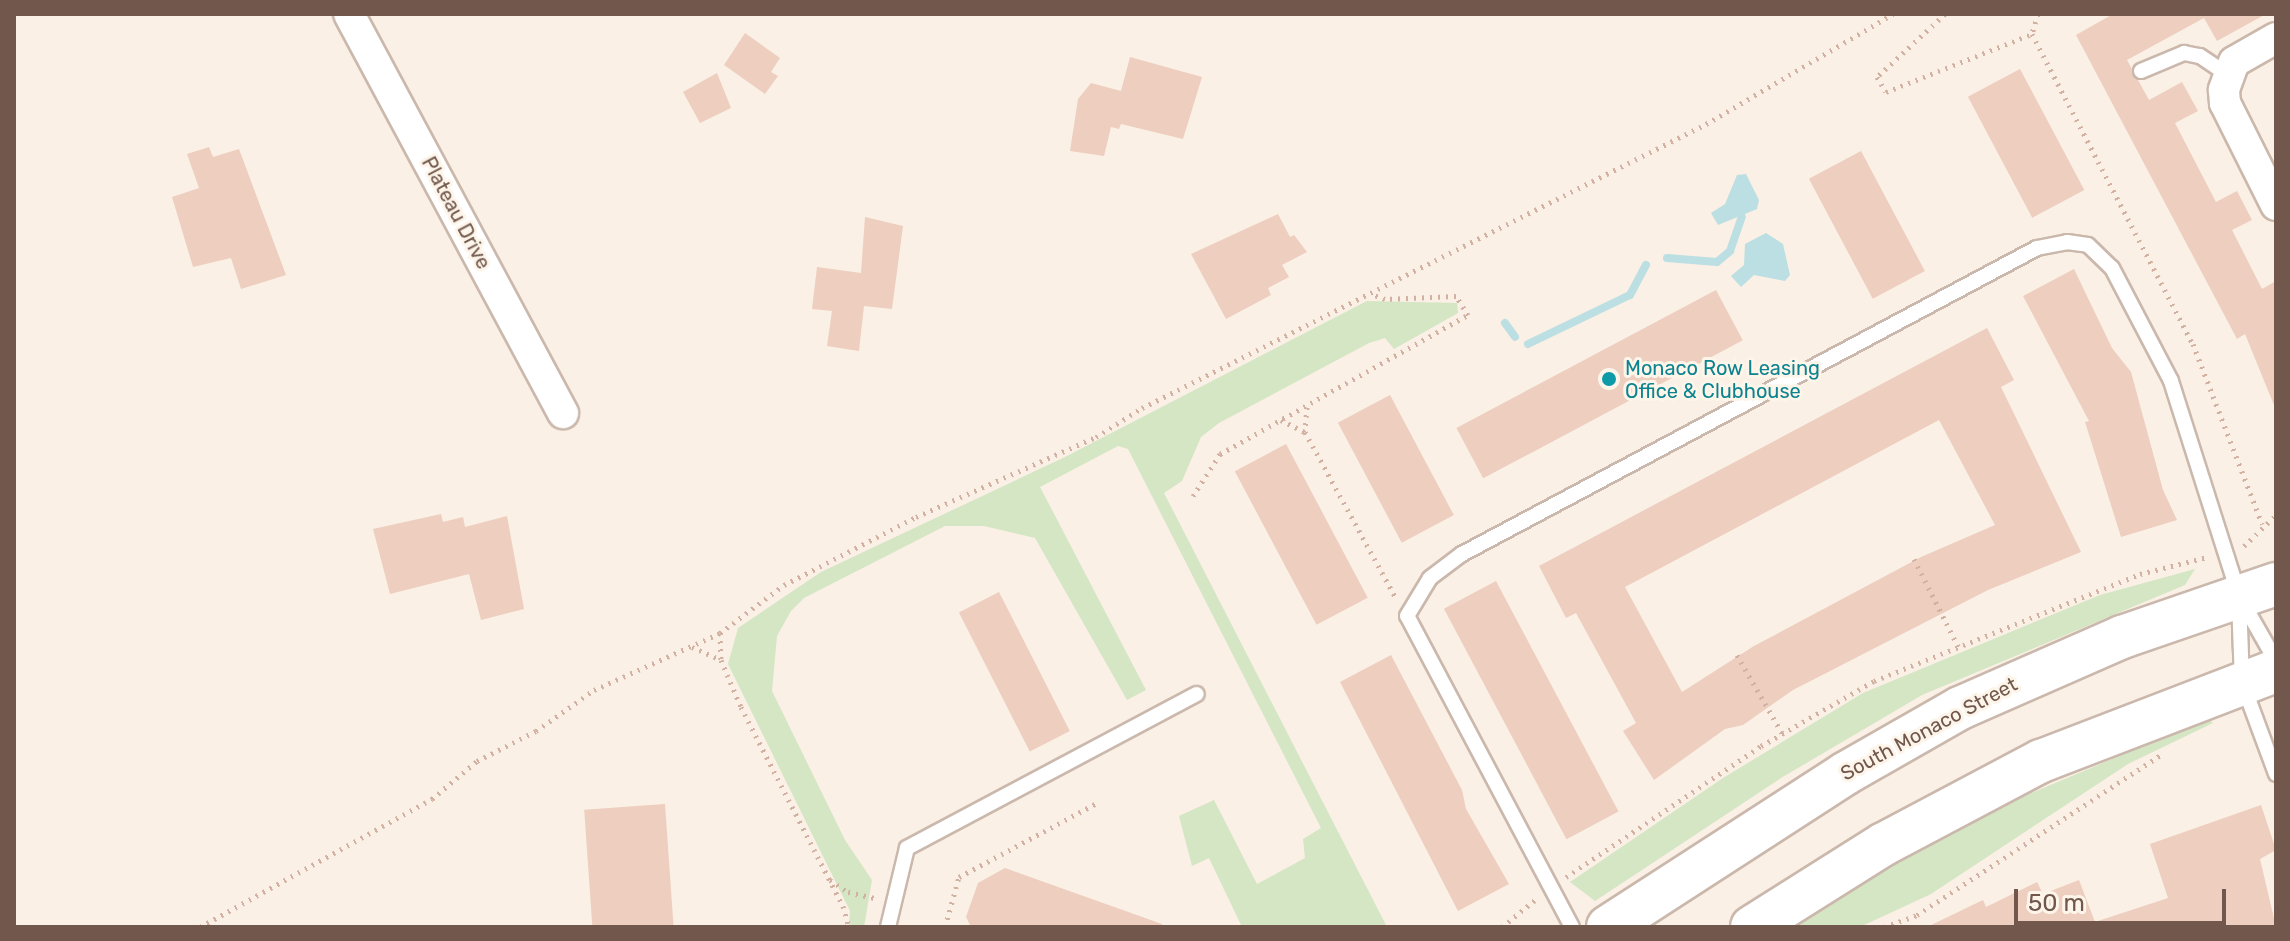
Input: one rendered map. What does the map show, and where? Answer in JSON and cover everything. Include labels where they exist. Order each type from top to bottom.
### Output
[{"type":"main road","name":"South Monaco Street","points":[[1608,927],[1930,724],[2051,665],[2257,590]]},
{"type":"main road","points":[[1752,927],[1912,828],[2041,761],[2265,671]]},
{"type":"street","name":"Plateau Drive","points":[[349,14],[563,413]]},
{"type":"street","points":[[2276,38],[2234,62],[2227,74],[2225,103],[2276,205]]},
{"type":"lane","points":[[2141,71],[2184,53],[2200,56],[2227,74]]},
{"type":"lane","points":[[1572,927],[1407,616],[1430,578],[1462,554],[2030,252],[2067,242],[2088,245],[2103,255],[2162,361],[2182,409],[2226,552],[2257,590],[2276,774]]},
{"type":"lane","points":[[2257,590],[2265,671]]},
{"type":"lane","points":[[888,927],[907,848],[1197,694]]},
{"type":"path","points":[[200,927],[432,799],[477,761],[536,731],[594,690],[720,633],[797,578],[916,517],[1096,437],[1142,408],[1706,124],[1893,14]]},
{"type":"path","points":[[1945,14],[1877,77],[1886,92],[2032,34]]},
{"type":"path","points":[[2038,14],[2032,34],[2193,344],[2262,524]]},
{"type":"path","points":[[1193,496],[1220,454],[1468,315],[1456,296],[1385,299],[1371,293]]},
{"type":"path","points":[[1307,406],[1305,432],[1407,616]]},
{"type":"path","points":[[1280,420],[1305,432]]},
{"type":"path","points":[[1502,927],[1550,887],[1782,733],[1874,681],[2140,574],[2249,544],[2262,524],[2276,515]]},
{"type":"path","points":[[1914,559],[1959,648]]},
{"type":"path","points":[[720,633],[721,660],[829,879],[849,927]]},
{"type":"path","points":[[691,647],[721,660]]},
{"type":"path","points":[[1737,655],[1782,733]]},
{"type":"path","points":[[1884,927],[1917,915],[2139,766],[2174,749]]},
{"type":"path","points":[[945,927],[959,877],[1097,803]]},
{"type":"path","points":[[829,879],[848,892],[895,902]]},
{"type":"green space","points":[[1367,301],[1457,303],[1458,313],[1394,349],[1385,338],[1369,343],[1219,423],[1201,437],[1182,481],[1164,493],[1387,927],[1242,927],[1209,858],[1192,866],[1179,816],[1214,800],[1257,884],[1305,858],[1303,839],[1321,828],[1128,449],[1118,446],[1040,487],[1146,690],[1127,700],[1035,538],[984,526],[945,526],[804,598],[791,611],[777,636],[772,691],[845,840],[872,880],[864,927],[849,927],[850,911],[728,664],[738,628],[821,572],[1065,457]]},
{"type":"green space","points":[[2195,569],[2185,585],[1922,695],[1781,778],[1595,901],[1570,882],[1723,778],[1863,693],[2100,595]]},
{"type":"green space","points":[[2208,719],[2213,723],[2128,764],[1931,894],[1860,927],[1796,927],[1889,868],[2024,796]]},
{"type":"water","points":[[1746,174],[1759,200],[1757,209],[1718,225],[1711,213],[1725,204],[1737,175]]},
{"type":"water","points":[[1766,233],[1783,244],[1790,275],[1785,281],[1754,275],[1741,287],[1731,276],[1744,265],[1745,244]]},
{"type":"building","points":[[2113,14],[2266,14],[2217,41],[2204,18],[2127,60],[2149,100],[2182,82],[2198,111],[2175,123],[2216,202],[2237,191],[2252,220],[2232,230],[2262,289],[2276,281],[2276,410],[2245,334],[2237,339],[2076,35]]},
{"type":"building","points":[[745,33],[780,58],[771,72],[778,76],[765,94],[724,65]]},
{"type":"building","points":[[1130,57],[1202,77],[1183,139],[1121,124],[1119,129],[1111,127],[1104,156],[1070,151],[1078,99],[1091,83],[1121,91]]},
{"type":"building","points":[[2020,69],[2084,190],[2032,218],[1968,97]]},
{"type":"building","points":[[717,73],[731,108],[700,123],[683,92]]},
{"type":"building","points":[[209,147],[213,157],[239,149],[286,275],[241,289],[231,258],[193,267],[172,197],[199,188],[187,154]]},
{"type":"building","points":[[1861,151],[1925,271],[1873,299],[1809,179]]},
{"type":"building","points":[[1278,214],[1290,237],[1294,235],[1307,252],[1282,265],[1289,277],[1268,288],[1271,295],[1226,319],[1191,254]]},
{"type":"building","points":[[865,217],[903,226],[892,309],[864,306],[859,351],[827,346],[832,311],[812,309],[817,267],[861,273]]},
{"type":"building","points":[[2074,269],[2112,348],[2131,372],[2163,490],[2177,520],[2121,537],[2085,422],[2089,421],[2023,296]]},
{"type":"building","name":"Monaco Row Leasing Office & Clubhouse","points":[[1716,290],[1743,340],[1483,478],[1456,428]]},
{"type":"building","points":[[1987,328],[2014,380],[2001,387],[2081,552],[1988,590],[1793,690],[1743,725],[1725,729],[1654,780],[1623,731],[1636,723],[1576,613],[1566,618],[1539,566]],"holes":[[[1939,420],[1995,525],[1921,557],[1754,646],[1682,692],[1625,587]]]},
{"type":"building","points":[[1390,395],[1454,515],[1402,543],[1338,423]]},
{"type":"building","points":[[1286,444],[1368,598],[1316,625],[1235,471]]},
{"type":"building","points":[[441,514],[443,522],[463,517],[465,527],[507,516],[524,609],[481,620],[469,574],[390,594],[373,529]]},
{"type":"building","points":[[1496,581],[1619,811],[1566,839],[1444,609]]},
{"type":"building","points":[[999,592],[1070,731],[1030,751],[959,612]]},
{"type":"building","points":[[1391,655],[1462,790],[1466,809],[1509,884],[1458,911],[1340,682]]},
{"type":"building","points":[[665,804],[674,927],[592,927],[584,810]]},
{"type":"building","points":[[2261,805],[2276,850],[2260,859],[2276,927],[1927,927],[1983,900],[1986,907],[2037,882],[2043,894],[2079,880],[2095,922],[2168,898],[2150,844]]},
{"type":"building","points":[[1005,868],[1162,924],[1161,927],[971,927],[966,917],[978,883]]},
{"type":"waterway","points":[[1667,258],[1717,262],[1730,251],[1742,217]]},
{"type":"waterway","points":[[1528,344],[1630,295],[1646,265]]},
{"type":"waterway","points":[[1505,323],[1515,337]]},
{"type":"place","name":"Monaco Row Leasing Office & Clubhouse","points":[[1609,379]]}]
